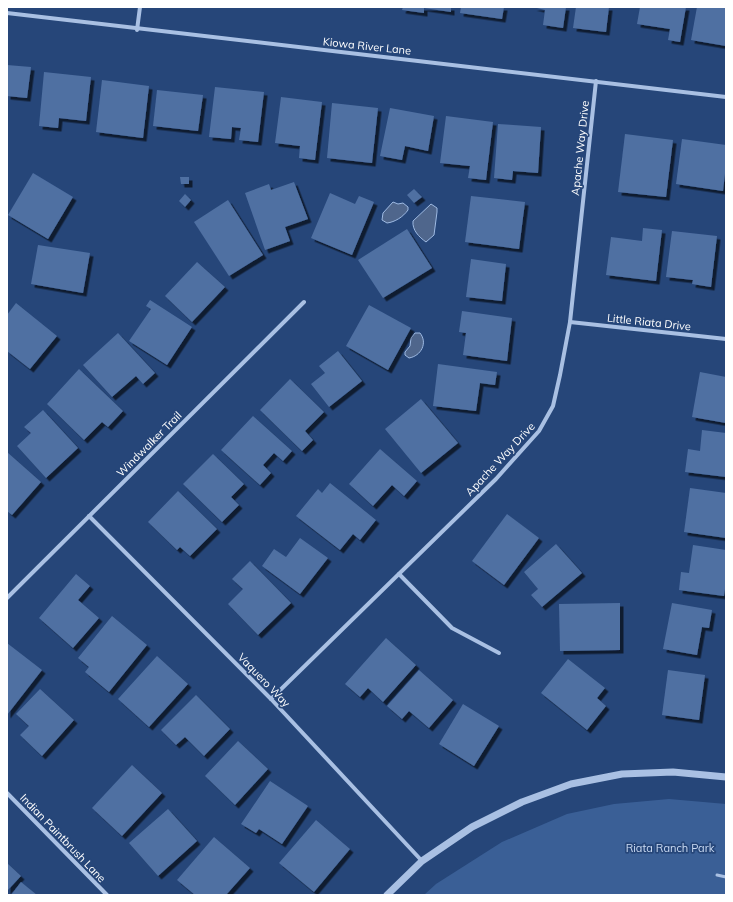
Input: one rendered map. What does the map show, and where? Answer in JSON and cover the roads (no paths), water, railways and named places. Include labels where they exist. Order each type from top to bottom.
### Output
[{"type":"street","points":[[137,30],[140,7]]},
{"type":"street","name":"Kiowa River Lane","points":[[7,13],[137,30],[596,81],[726,97]]},
{"type":"street","name":"Apache Way Drive","points":[[271,699],[496,479],[540,431],[552,406],[560,375],[570,322],[596,81]]},
{"type":"street","name":"Windwalker Trail","points":[[7,598],[304,302]]},
{"type":"street","name":"Little Riata Drive","points":[[570,322],[726,338]]},
{"type":"street","name":"Vaquero Way","points":[[89,516],[271,699],[422,861]]},
{"type":"street","points":[[399,574],[452,628],[499,653]]},
{"type":"street","points":[[387,895],[422,861],[472,827],[522,802],[572,784],[622,774],[673,772],[726,777]]},
{"type":"street","name":"Indian Paintbrush Lane","points":[[7,793],[107,895]]},
{"type":"lane","points":[[717,875],[726,877]]},
{"type":"park label","name":"Riata Ranch Park","points":[[670,848]]}]
